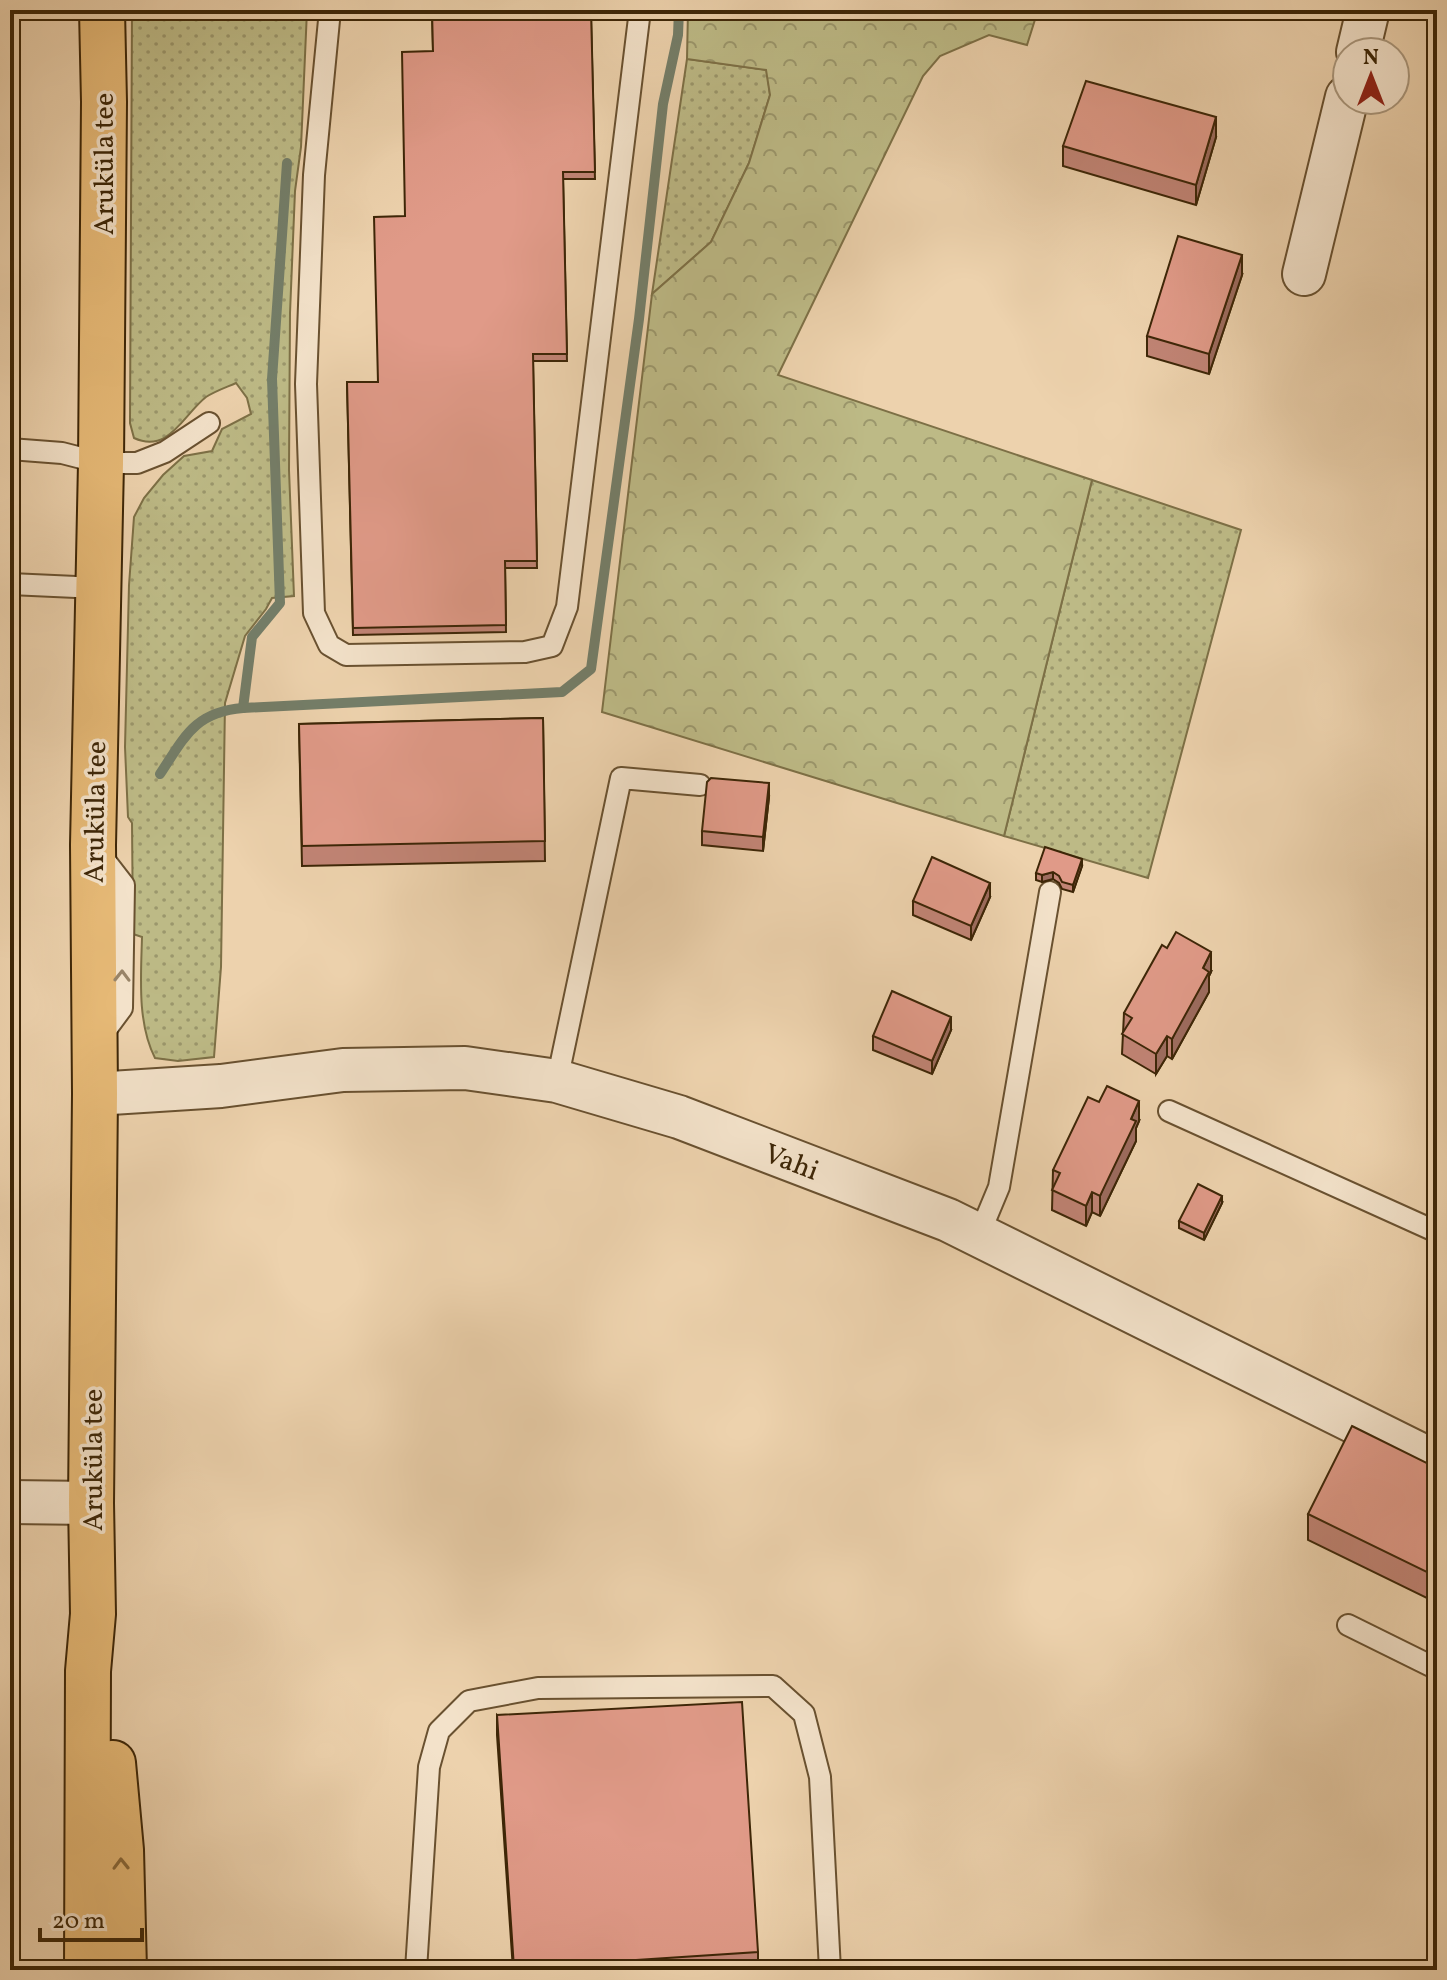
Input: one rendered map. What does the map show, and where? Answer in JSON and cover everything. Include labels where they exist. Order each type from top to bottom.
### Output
[{"type":"highway","name":"Aruküla tee","points":[[98,1965],[121,1850],[106,1689],[93,1614],[91,1503],[95,1094],[93,845],[101,463],[102,10]]},
{"type":"street","points":[[1362,36],[1368,10]]},
{"type":"street","points":[[1304,274],[1342,116]]},
{"type":"street","name":"Vahi","points":[[95,1094],[221,1086],[343,1070],[465,1068],[557,1081],[679,1117],[948,1220],[1437,1463]]},
{"type":"street","points":[[10,1502],[91,1503]]},
{"type":"lane","points":[[330,10],[314,175],[306,384],[314,613],[329,645],[346,655],[525,652],[552,646],[567,607],[640,10]]},
{"type":"lane","points":[[10,449],[62,453],[101,463],[137,463],[165,452],[209,423]]},
{"type":"lane","points":[[10,584],[98,588]]},
{"type":"lane","points":[[557,1081],[621,778],[700,785]]},
{"type":"lane","points":[[979,1235],[999,1187],[1050,892]]},
{"type":"lane","points":[[1169,1111],[1437,1232]]},
{"type":"lane","points":[[1348,1625],[1437,1669]]},
{"type":"lane","points":[[416,1970],[429,1767],[439,1731],[469,1701],[538,1688],[773,1686],[804,1714],[820,1777],[830,1970]]},
{"type":"green space","points":[[132,10],[307,10],[290,313],[289,470],[294,596],[272,598],[245,636],[225,703],[221,967],[214,1057],[178,1061],[155,1058],[149,1044],[141,999],[142,937],[133,934],[132,823],[128,817],[125,747],[134,517],[144,498],[184,456],[212,451],[222,429],[251,414],[247,398],[236,383],[206,397],[166,437],[146,442],[134,438],[130,423]]},
{"type":"green space","points":[[688,10],[1038,10],[1027,45],[989,35],[940,56],[923,76],[778,375],[1092,480],[1004,836],[602,712],[652,294],[711,242],[749,163],[770,95],[766,70],[687,59]]},
{"type":"green space","points":[[687,59],[767,70],[770,95],[749,163],[711,242],[652,294]]},
{"type":"green space","points":[[1092,480],[1241,530],[1148,878],[1004,836]]},
{"type":"building","points":[[432,10],[591,10],[595,172],[563,172],[567,354],[533,354],[537,561],[505,561],[506,625],[353,628],[347,382],[378,382],[374,217],[405,216],[402,52],[433,51]]},
{"type":"building","points":[[1086,81],[1216,117],[1196,185],[1063,146]]},
{"type":"building","points":[[1178,236],[1242,255],[1209,354],[1147,336]]},
{"type":"building","points":[[543,718],[545,841],[302,846],[299,724]]},
{"type":"building","points":[[711,778],[769,783],[763,837],[702,831],[707,782]]},
{"type":"building","points":[[1045,847],[1082,859],[1073,885],[1062,882],[1053,872],[1036,873]]},
{"type":"building","points":[[932,857],[990,883],[971,926],[913,901]]},
{"type":"building","points":[[1176,932],[1211,952],[1203,968],[1209,972],[1172,1039],[1167,1036],[1156,1054],[1122,1034],[1132,1018],[1124,1013],[1162,945],[1167,948]]},
{"type":"building","points":[[892,991],[951,1017],[932,1061],[873,1036]]},
{"type":"building","points":[[1107,1086],[1139,1101],[1131,1119],[1136,1121],[1100,1196],[1092,1192],[1086,1206],[1052,1190],[1060,1173],[1053,1170],[1088,1097],[1099,1102]]},
{"type":"building","points":[[1198,1184],[1222,1196],[1204,1233],[1179,1221]]},
{"type":"building","points":[[1352,1426],[1437,1468],[1437,1577],[1308,1514]]},
{"type":"building","points":[[742,1702],[758,1952],[514,1968],[497,1715]]},
{"type":"waterway","points":[[160,774],[192,729],[213,715],[226,711],[562,692],[591,669],[639,319],[663,104],[678,35],[679,10]]},
{"type":"waterway","points":[[243,708],[252,637],[280,603],[272,379],[287,163]]}]
